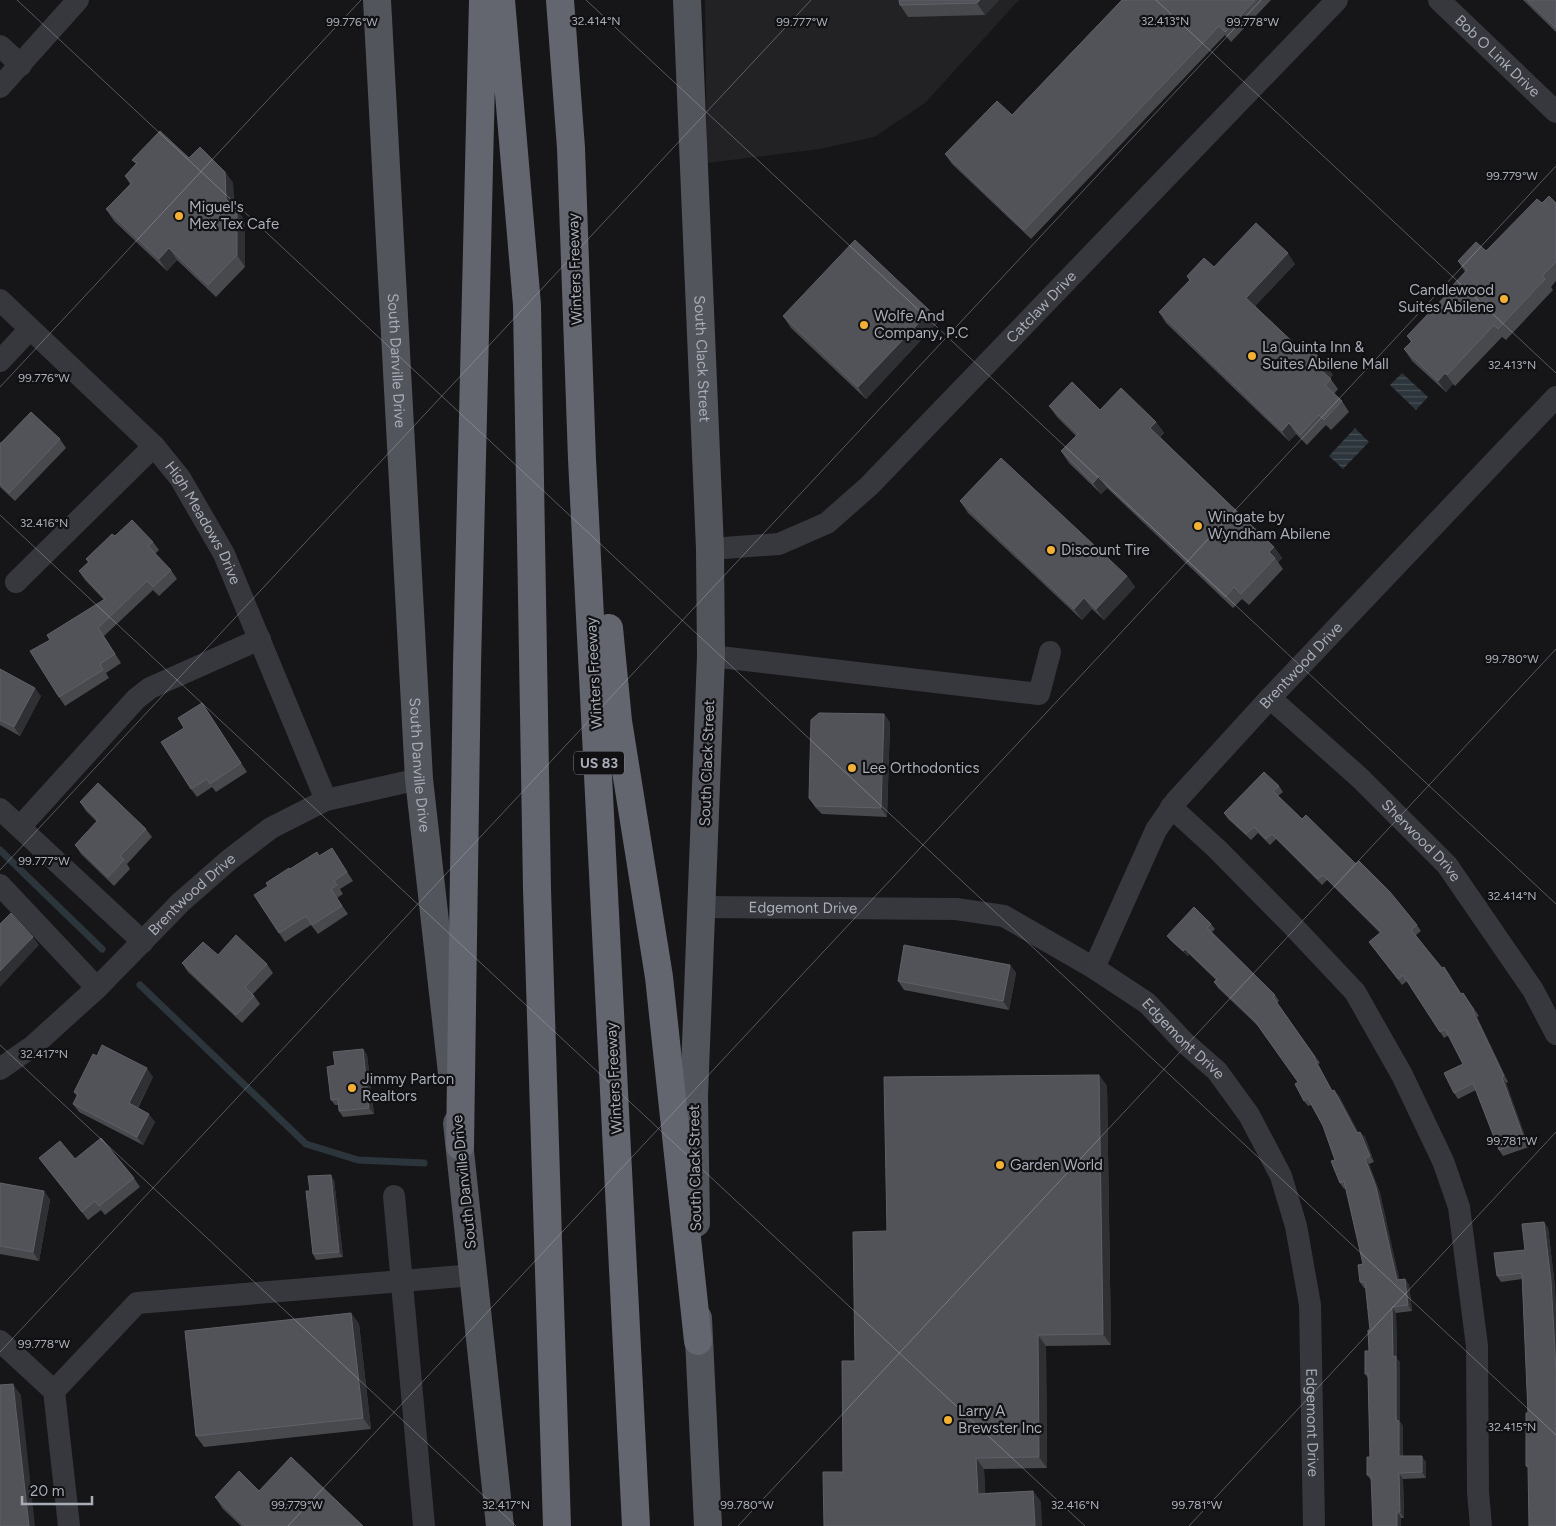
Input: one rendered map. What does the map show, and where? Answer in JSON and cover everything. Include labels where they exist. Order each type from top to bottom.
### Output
[{"type":"highway","points":[[460,1146],[466,665],[483,0]]},
{"type":"highway","points":[[501,0],[527,305],[537,889],[557,1526]]},
{"type":"highway","name":"Winters Freeway","points":[[560,0],[571,148],[582,460],[636,1526]]},
{"type":"highway","points":[[577,329],[618,721],[659,977],[698,1340]]},
{"type":"main road","name":"South Danville Drive","points":[[377,0],[420,779],[500,1526]]},
{"type":"main road","name":"South Clack Street","points":[[687,0],[710,549],[711,656],[694,1096],[698,1340],[708,1526]]},
{"type":"street","points":[[0,87],[78,0]]},
{"type":"street","name":"Catclaw Drive","points":[[710,549],[779,544],[827,523],[862,492],[1337,0]]},
{"type":"street","name":"Bob O Link Drive","points":[[1439,0],[1556,112]]},
{"type":"street","points":[[0,46],[21,65]]},
{"type":"street","name":"High Meadows Drive","points":[[0,300],[154,446],[180,478],[224,554],[326,800]]},
{"type":"street","points":[[0,361],[30,329]]},
{"type":"street","name":"Brentwood Drive","points":[[1094,968],[1156,830],[1172,807],[1270,698],[1556,397]]},
{"type":"street","points":[[16,582],[154,446]]},
{"type":"street","points":[[20,827],[136,699],[150,688],[260,639]]},
{"type":"street","points":[[711,656],[1038,694],[1050,652]]},
{"type":"street","name":"Sherwood Drive","points":[[1270,698],[1360,778],[1447,865],[1533,990],[1556,1034]]},
{"type":"street","name":"Brentwood Drive","points":[[0,1070],[33,1046],[97,988],[181,902],[243,849],[271,828],[326,800],[420,779]]},
{"type":"street","points":[[1172,807],[1218,849],[1355,992],[1402,1075],[1443,1161],[1458,1207],[1477,1346],[1478,1492],[1481,1526]]},
{"type":"street","points":[[0,809],[143,942]]},
{"type":"street","points":[[0,885],[97,988]]},
{"type":"street","name":"Edgemont Drive","points":[[701,907],[956,909],[1004,916],[1094,968],[1147,1003],[1186,1043],[1217,1071],[1250,1114],[1281,1176],[1296,1226],[1310,1305],[1314,1526]]},
{"type":"street","points":[[394,1196],[424,1526]]},
{"type":"street","points":[[54,1391],[137,1303],[474,1275]]},
{"type":"street","points":[[0,1341],[54,1391],[69,1526]]},
{"type":"shaded area","points":[[705,0],[1019,0],[925,103],[874,137],[819,149],[707,163]]},
{"type":"shaded area","points":[[1402,373],[1428,397],[1416,410],[1390,385]]},
{"type":"shaded area","points":[[1355,428],[1369,442],[1343,469],[1329,456]]},
{"type":"building","points":[[899,0],[980,0],[977,3],[900,5]]},
{"type":"building","points":[[1122,0],[1255,0],[1225,32],[1219,26],[1024,230],[945,154],[997,101],[1012,115]]},
{"type":"building","points":[[1527,0],[1556,0],[1556,28]]},
{"type":"building","name":"Miguel's Mex Tex Cafe","points":[[160,131],[189,158],[200,147],[225,172],[226,199],[237,210],[237,255],[208,285],[169,248],[159,259],[106,209],[132,183],[125,176],[137,163],[132,160]]},
{"type":"building","name":"Candlewood Suites Abilene","points":[[1549,196],[1556,203],[1556,262],[1542,276],[1545,279],[1498,329],[1494,325],[1447,375],[1445,373],[1438,381],[1404,349],[1412,341],[1407,336],[1454,287],[1452,286],[1467,270],[1458,261],[1476,242],[1486,251],[1537,199],[1542,203]]},
{"type":"building","name":"La Quinta Inn & Suites Abilene Mall","points":[[1256,223],[1288,253],[1246,298],[1299,348],[1304,343],[1326,364],[1321,370],[1331,379],[1325,385],[1342,401],[1324,420],[1319,415],[1300,435],[1289,423],[1282,431],[1159,312],[1190,280],[1187,276],[1204,258],[1214,267]]},
{"type":"building","name":"Wolfe And Company, P.C","points":[[855,240],[930,311],[858,387],[783,316]]},
{"type":"building","name":"Wingate by Wyndham Abilene","points":[[1072,382],[1100,410],[1121,388],[1156,422],[1150,428],[1274,547],[1269,552],[1275,558],[1241,594],[1234,587],[1225,597],[1099,476],[1093,483],[1061,451],[1078,434],[1049,406]]},
{"type":"building","points":[[31,412],[60,439],[9,493],[0,484],[0,443]]},
{"type":"building","name":"Discount Tire","points":[[1001,458],[1127,576],[1096,609],[1084,598],[1074,609],[960,501]]},
{"type":"building","points":[[132,520],[153,542],[148,546],[171,570],[153,587],[147,581],[98,628],[115,654],[100,664],[103,670],[59,697],[30,651],[50,640],[47,635],[105,599],[79,571],[89,562],[86,559],[112,534],[115,536]]},
{"type":"building","points":[[0,669],[35,688],[14,727],[0,720]]},
{"type":"building","points":[[202,703],[241,763],[210,784],[207,779],[191,789],[161,742],[184,728],[178,718]]},
{"type":"building","name":"Lee Orthodontics","points":[[819,713],[884,714],[881,808],[816,806],[809,798],[811,720]]},
{"type":"building","points":[[1264,772],[1279,786],[1273,791],[1302,819],[1306,815],[1356,864],[1359,861],[1390,892],[1417,925],[1411,930],[1442,968],[1444,967],[1461,994],[1463,993],[1474,1010],[1504,1076],[1502,1077],[1525,1141],[1499,1150],[1473,1083],[1454,1093],[1444,1073],[1463,1064],[1445,1029],[1440,1032],[1403,975],[1398,979],[1369,942],[1381,932],[1323,875],[1318,879],[1272,834],[1266,839],[1254,827],[1246,834],[1224,813]]},
{"type":"building","points":[[98,783],[146,829],[120,856],[124,860],[108,877],[75,845],[98,820],[80,802]]},
{"type":"building","points":[[332,848],[347,872],[334,881],[337,885],[331,889],[342,906],[312,925],[306,916],[279,933],[254,895],[268,886],[266,883],[289,868],[317,852],[319,856]]},
{"type":"building","points":[[1194,907],[1211,924],[1207,928],[1275,995],[1273,997],[1315,1057],[1332,1091],[1334,1090],[1357,1133],[1360,1132],[1370,1156],[1365,1158],[1376,1187],[1397,1280],[1405,1279],[1408,1305],[1392,1307],[1393,1357],[1396,1356],[1396,1420],[1399,1421],[1399,1456],[1422,1456],[1422,1472],[1399,1473],[1400,1512],[1397,1512],[1397,1526],[1373,1526],[1371,1475],[1367,1475],[1367,1457],[1370,1457],[1368,1373],[1365,1374],[1365,1351],[1369,1351],[1368,1330],[1370,1330],[1365,1282],[1360,1282],[1358,1265],[1363,1264],[1344,1181],[1340,1183],[1331,1161],[1335,1160],[1323,1126],[1308,1098],[1304,1101],[1295,1084],[1298,1082],[1254,1020],[1214,982],[1217,979],[1185,949],[1183,951],[1167,936]]},
{"type":"building","points":[[11,913],[33,937],[0,971],[0,924]]},
{"type":"building","points":[[236,935],[267,964],[245,987],[254,996],[236,1015],[182,963],[203,942],[218,955]]},
{"type":"building","points":[[904,945],[1010,965],[1003,1001],[898,981]]},
{"type":"building","points":[[102,1045],[147,1068],[129,1103],[149,1114],[137,1137],[73,1104],[78,1094],[74,1092],[93,1054],[97,1056]]},
{"type":"building","name":"Jimmy Parton Realtors","points":[[363,1049],[369,1108],[339,1111],[338,1099],[331,1100],[327,1067],[335,1065],[333,1052]]},
{"type":"building","name":"Garden World","points":[[1099,1075],[1103,1334],[1038,1335],[1039,1457],[976,1458],[978,1494],[1033,1491],[1035,1526],[824,1526],[823,1472],[843,1472],[842,1361],[855,1361],[853,1232],[887,1231],[884,1077]]},
{"type":"building","points":[[101,1138],[134,1178],[99,1206],[95,1201],[82,1212],[39,1158],[60,1141],[75,1159]]},
{"type":"building","points":[[331,1175],[339,1252],[313,1254],[306,1191],[310,1191],[308,1176]]},
{"type":"building","points":[[0,1183],[44,1191],[33,1252],[0,1246]]},
{"type":"building","points":[[1544,1222],[1551,1281],[1555,1349],[1556,1526],[1529,1526],[1528,1466],[1526,1466],[1526,1413],[1528,1413],[1522,1273],[1497,1276],[1494,1253],[1525,1250],[1522,1224]]},
{"type":"building","points":[[351,1313],[363,1418],[196,1436],[185,1331]]},
{"type":"building","points":[[13,1384],[29,1526],[0,1526],[0,1385]]},
{"type":"building","points":[[291,1457],[363,1526],[245,1526],[215,1497],[239,1471],[259,1491]]},
{"type":"waterway","points":[[0,850],[102,949]]},
{"type":"waterway","points":[[140,985],[306,1144],[358,1160],[424,1163]]},
{"type":"place","name":"Miguel's Mex Tex Cafe","points":[[179,216]]},
{"type":"place","name":"Candlewood Suites Abilene","points":[[1504,299]]},
{"type":"place","name":"Wolfe And Company, P.C","points":[[864,325]]},
{"type":"place","name":"La Quinta Inn & Suites Abilene Mall","points":[[1252,356]]},
{"type":"place","name":"Wingate by Wyndham Abilene","points":[[1198,526]]},
{"type":"place","name":"Discount Tire","points":[[1051,550]]},
{"type":"place","name":"Lee Orthodontics","points":[[852,768]]},
{"type":"place","name":"Jimmy Parton Realtors","points":[[352,1088]]},
{"type":"place","name":"Garden World","points":[[1000,1165]]},
{"type":"place","name":"Larry A Brewster Inc","points":[[948,1420]]}]
